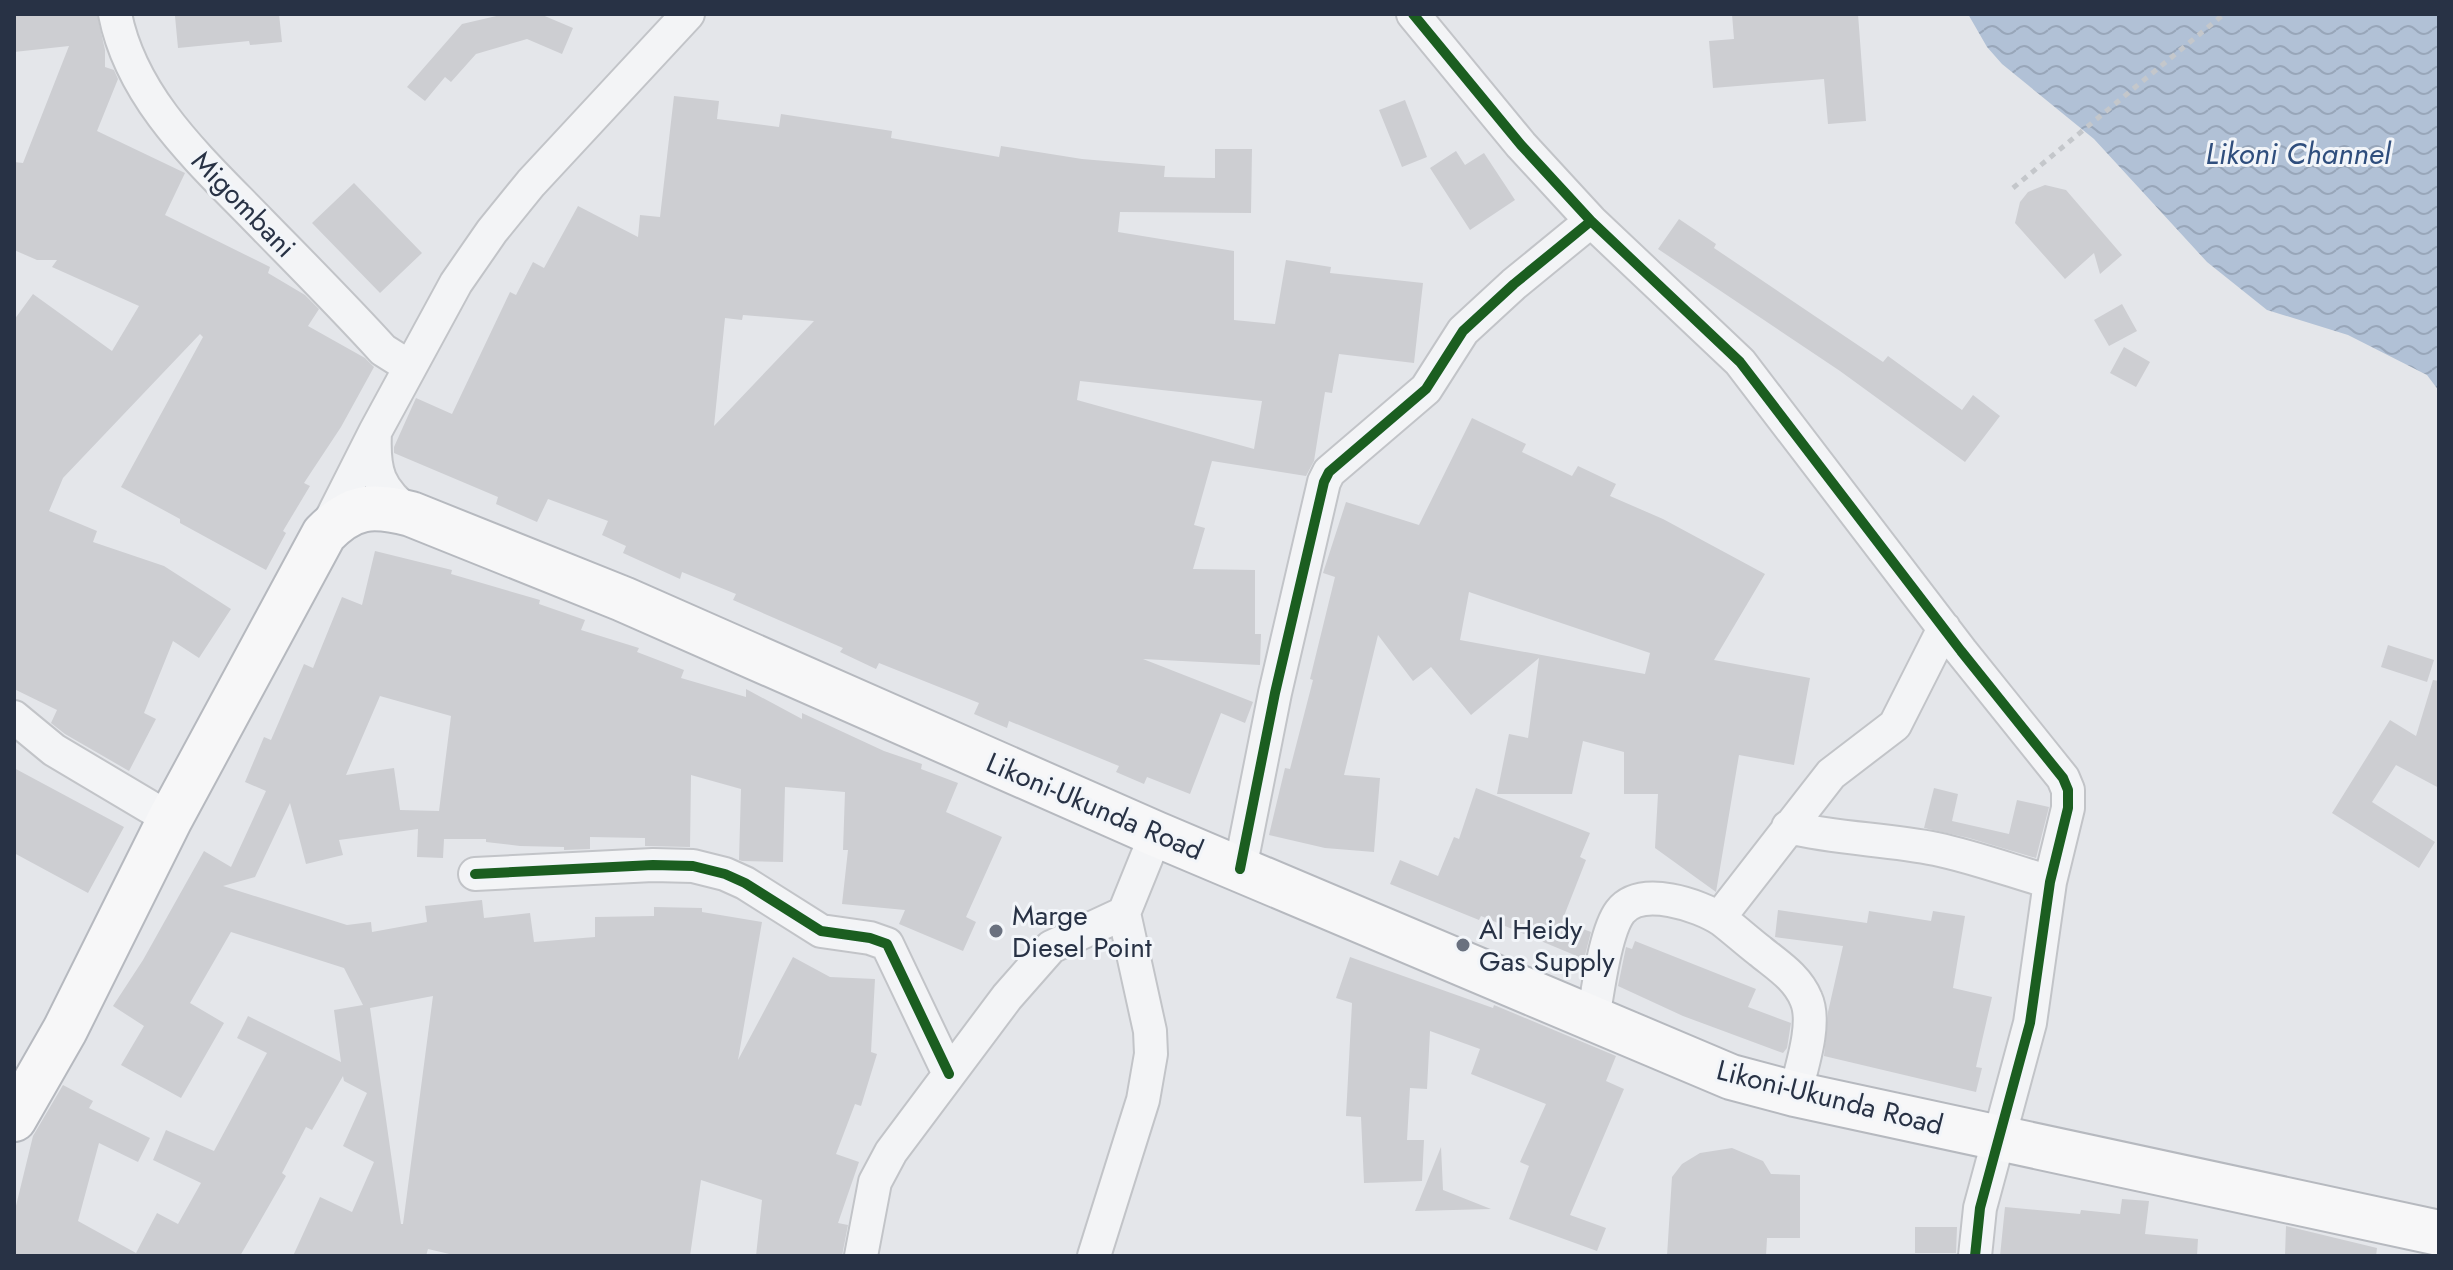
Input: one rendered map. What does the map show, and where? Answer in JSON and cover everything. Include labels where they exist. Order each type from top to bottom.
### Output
[{"type":"highway","name":"Likoni-Ukunda Road","points":[[324,534],[337,520],[354,511],[374,507],[411,514],[623,599],[1156,834],[1731,1077],[1795,1094],[2439,1233]]},
{"type":"highway","points":[[14,1119],[65,1030],[170,819],[324,534]]},
{"type":"street","name":"Migombani","points":[[115,14],[127,56],[155,108],[205,166],[383,350],[410,367]]},
{"type":"street","points":[[324,534],[456,283],[492,231],[531,183],[688,14]]},
{"type":"street","points":[[1413,14],[1521,145],[1591,221],[1740,362],[2063,778],[2068,790],[2068,808],[2050,882],[2030,1023],[1980,1208],[1975,1256]]},
{"type":"street","points":[[1240,869],[1275,693],[1322,490],[1329,472],[1426,389],[1463,331],[1514,284],[1591,221]]},
{"type":"street","points":[[375,432],[375,465],[379,482],[387,494],[411,514]]},
{"type":"street","points":[[1719,918],[1831,774],[1895,725],[1944,628]]},
{"type":"street","points":[[14,717],[66,759],[170,819]]},
{"type":"street","points":[[1788,827],[1822,836],[1899,842],[1939,849],[2050,882]]},
{"type":"street","points":[[1094,1256],[1143,1100],[1151,1054],[1150,1031],[1124,913],[1156,834]]},
{"type":"street","points":[[475,874],[653,865],[693,866],[725,874],[745,883],[821,931],[870,938],[887,944],[949,1074]]},
{"type":"street","points":[[1593,1018],[1610,935],[1619,913],[1629,904],[1658,899],[1685,903],[1719,918],[1786,971],[1807,1000],[1810,1012],[1808,1038],[1795,1094]]},
{"type":"street","points":[[861,1256],[875,1182],[891,1152],[1007,997],[1051,947],[1124,913]]},
{"type":"path","points":[[2013,188],[2224,14]]},
{"type":"water","name":"Likoni Channel","points":[[1968,14],[2439,14],[2439,391],[2427,375],[2348,335],[2267,310],[2207,262],[2094,139],[2002,64],[1987,47]]},
{"type":"building","points":[[14,14],[97,14],[105,50],[105,67],[114,70],[118,79],[97,131],[185,173],[165,215],[270,267],[268,273],[305,295],[319,309],[308,326],[365,358],[374,367],[341,427],[304,483],[310,486],[283,531],[286,533],[266,570],[121,487],[203,337],[200,334],[63,478],[49,511],[97,531],[93,542],[164,566],[231,609],[199,658],[173,641],[144,713],[156,719],[129,771],[51,723],[57,710],[14,689],[14,320],[33,294],[112,351],[139,306],[52,267],[57,260],[37,260],[14,250],[14,162],[23,163],[69,46],[14,52]]},
{"type":"building","points":[[279,14],[282,42],[250,45],[249,41],[178,48],[175,16]]},
{"type":"building","points":[[505,14],[540,14],[573,28],[562,54],[527,39],[476,54],[451,82],[445,77],[425,101],[407,87],[462,24]]},
{"type":"building","points":[[1732,14],[1858,14],[1866,121],[1828,124],[1824,79],[1713,88],[1709,41],[1734,39]]},
{"type":"building","points":[[674,96],[719,101],[717,119],[779,127],[781,114],[892,131],[891,138],[999,157],[1001,146],[1082,159],[1165,166],[1164,177],[1215,178],[1215,149],[1252,149],[1251,213],[1120,212],[1118,232],[1234,251],[1234,320],[1275,324],[1286,260],[1331,267],[1330,273],[1423,283],[1414,363],[1339,354],[1332,393],[1325,392],[1314,461],[1306,476],[1212,461],[1194,525],[1205,528],[1193,569],[1255,570],[1255,634],[1261,634],[1260,665],[1143,659],[1253,702],[1245,723],[1221,713],[1190,794],[1147,777],[1144,784],[1116,772],[1119,766],[1009,721],[1007,728],[974,714],[979,703],[879,663],[876,669],[840,652],[843,648],[733,600],[736,594],[682,572],[680,579],[623,553],[626,546],[602,535],[608,521],[548,499],[537,522],[496,504],[498,497],[394,453],[416,398],[452,414],[510,292],[516,295],[533,262],[544,268],[578,206],[638,237],[640,215],[660,217]],"holes":[[[743,315],[814,321],[714,426],[725,318],[742,320]],[[1080,381],[1262,401],[1254,449],[1077,400]]]},
{"type":"building","points":[[1405,100],[1427,157],[1402,167],[1379,110]]},
{"type":"building","points":[[1456,151],[1465,165],[1484,153],[1515,200],[1470,230],[1430,168]]},
{"type":"building","points":[[354,183],[422,253],[380,293],[312,223]]},
{"type":"building","points":[[2045,185],[2066,190],[2122,255],[2100,274],[2094,253],[2065,279],[2015,223],[2020,202],[2028,192]]},
{"type":"building","points":[[1679,219],[1716,244],[1714,248],[1883,362],[1888,356],[1962,410],[1973,395],[2000,416],[1965,462],[1840,371],[1658,249]]},
{"type":"building","points":[[2122,304],[2137,331],[2109,346],[2094,320]]},
{"type":"building","points":[[2124,347],[2150,362],[2136,387],[2110,373]]},
{"type":"building","points":[[1472,418],[1526,444],[1522,452],[1572,476],[1578,466],[1616,484],[1610,496],[1663,519],[1765,574],[1714,660],[1810,678],[1794,765],[1739,755],[1716,892],[1655,848],[1658,794],[1624,794],[1624,752],[1583,741],[1572,794],[1497,794],[1509,734],[1528,738],[1539,658],[1471,715],[1431,667],[1413,681],[1378,635],[1344,775],[1380,778],[1374,852],[1325,848],[1269,835],[1285,768],[1290,769],[1313,680],[1310,679],[1335,577],[1323,573],[1346,502],[1419,525]],"holes":[[[1469,592],[1650,653],[1645,674],[1460,640]]]},
{"type":"building","points":[[375,551],[452,570],[451,574],[540,600],[539,604],[585,620],[581,630],[639,648],[637,652],[684,670],[681,678],[746,697],[746,689],[802,719],[802,713],[884,751],[922,764],[921,769],[958,783],[946,812],[1002,837],[966,917],[976,922],[963,951],[899,924],[905,910],[842,904],[848,850],[843,850],[845,792],[785,787],[783,862],[742,861],[739,860],[741,789],[691,775],[690,847],[645,846],[645,838],[590,837],[590,849],[564,850],[564,847],[486,842],[486,839],[444,839],[443,858],[417,857],[418,829],[339,840],[343,855],[306,864],[290,803],[255,877],[223,886],[347,925],[371,922],[372,932],[427,922],[425,906],[482,900],[484,918],[530,913],[534,942],[595,937],[595,917],[654,916],[654,907],[702,908],[702,912],[762,922],[738,1060],[793,957],[830,977],[875,979],[871,1052],[877,1054],[861,1106],[855,1104],[836,1154],[859,1162],[838,1223],[848,1225],[842,1256],[756,1256],[762,1200],[701,1180],[690,1256],[458,1256],[428,1249],[426,1256],[293,1256],[320,1197],[352,1212],[374,1162],[343,1146],[367,1093],[344,1081],[343,1076],[312,1130],[306,1127],[282,1173],[286,1176],[240,1256],[14,1256],[14,1214],[33,1136],[63,1085],[93,1101],[89,1108],[150,1138],[138,1162],[99,1143],[78,1221],[136,1253],[157,1213],[178,1224],[201,1183],[153,1160],[166,1130],[214,1151],[267,1053],[237,1038],[248,1016],[341,1062],[334,1010],[363,1005],[344,968],[231,932],[190,1003],[224,1023],[181,1098],[121,1065],[144,1026],[113,1006],[143,960],[204,851],[231,867],[266,791],[245,782],[264,737],[271,740],[304,664],[313,668],[342,597],[362,605]],"holes":[[[380,696],[451,716],[439,811],[400,810],[394,768],[346,775]],[[433,996],[403,1224],[401,1224],[370,1008]]]},
{"type":"building","points":[[2388,645],[2434,660],[2427,682],[2381,667]]},
{"type":"building","points":[[2433,680],[2439,681],[2439,788],[2396,765],[2372,802],[2435,842],[2419,868],[2332,813],[2390,720],[2416,736]]},
{"type":"building","points":[[14,768],[124,827],[88,893],[14,853]]},
{"type":"building","points":[[1476,788],[1590,833],[1580,857],[1586,860],[1562,921],[1591,932],[1584,959],[1481,916],[1479,920],[1390,884],[1400,860],[1438,876],[1454,837],[1459,839]]},
{"type":"building","points":[[1934,788],[1958,794],[1952,821],[2009,834],[2017,800],[2049,807],[2036,858],[1924,828]]},
{"type":"building","points":[[1778,910],[1867,923],[1869,911],[1931,921],[1933,911],[1965,916],[1953,988],[1992,997],[1976,1067],[1982,1068],[1976,1092],[1824,1056],[1828,1012],[1843,946],[1775,937]]},
{"type":"building","points":[[1635,941],[1756,989],[1748,1007],[1791,1023],[1787,1048],[1783,1053],[1683,1016],[1618,986],[1626,947],[1632,949]]},
{"type":"building","points":[[1350,957],[1493,1008],[1494,1005],[1616,1056],[1606,1081],[1624,1089],[1570,1215],[1606,1228],[1597,1251],[1509,1219],[1529,1166],[1520,1162],[1546,1104],[1471,1074],[1480,1049],[1430,1031],[1427,1089],[1410,1088],[1407,1140],[1424,1140],[1422,1181],[1364,1183],[1361,1117],[1346,1116],[1352,1003],[1336,998]]},
{"type":"building","points":[[1441,1147],[1443,1190],[1491,1209],[1415,1211]]},
{"type":"building","points":[[1732,1148],[1763,1161],[1771,1174],[1800,1175],[1800,1238],[1767,1238],[1766,1256],[1667,1256],[1672,1177],[1682,1164],[1700,1153]]},
{"type":"building","points":[[2122,1199],[2149,1201],[2145,1234],[2198,1239],[2197,1256],[2000,1256],[2005,1207],[2080,1214],[2081,1210],[2120,1214]]},
{"type":"building","points":[[2286,1226],[2377,1248],[2376,1256],[2285,1256]]},
{"type":"building","points":[[1915,1227],[1957,1227],[1956,1253],[1915,1253]]},
{"type":"cycle path","points":[[1413,14],[1521,145],[1591,221],[1740,362],[1961,651],[2063,778],[2068,790],[2068,808],[2050,882],[2030,1023],[1980,1208],[1975,1256]]},
{"type":"cycle path","points":[[1240,869],[1275,693],[1324,482],[1329,472],[1426,389],[1463,331],[1514,284],[1591,221]]},
{"type":"cycle path","points":[[475,874],[653,865],[693,866],[725,874],[745,883],[821,931],[870,938],[887,944],[949,1074]]},
{"type":"place","name":"Marge Diesel Point","points":[[996,931]]},
{"type":"place","name":"Al Heidy Gas Supply","points":[[1463,945]]}]
